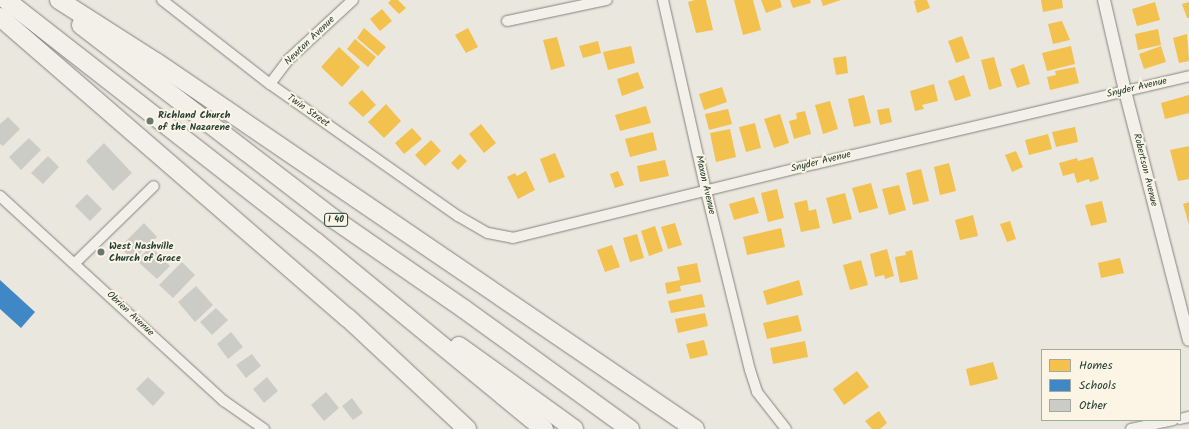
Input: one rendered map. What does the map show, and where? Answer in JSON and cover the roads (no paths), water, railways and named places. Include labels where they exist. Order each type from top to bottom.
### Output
[{"type":"highway","points":[[6,0],[316,242],[544,429]]},
{"type":"highway","name":"I 40","points":[[50,0],[124,59],[331,216],[464,309],[630,429]]},
{"type":"highway","points":[[59,0],[156,62],[694,429]]},
{"type":"highway","points":[[0,17],[348,318],[467,429]]},
{"type":"highway","points":[[316,242],[574,429]]},
{"type":"street","name":"Twin Street","points":[[162,0],[270,84],[458,216]]},
{"type":"street","name":"Newton Avenue","points":[[270,84],[289,60],[353,0]]},
{"type":"street","points":[[507,21],[607,0]]},
{"type":"street","name":"Maxon Avenue","points":[[662,0],[706,191],[750,370],[757,392],[786,429]]},
{"type":"street","name":"Robertson Avenue","points":[[1104,0],[1125,91],[1189,340]]},
{"type":"street","name":"Snyder Avenue","points":[[458,216],[488,233],[513,238],[1189,76]]},
{"type":"street","points":[[75,263],[154,186]]},
{"type":"street","name":"Obrien Avenue","points":[[0,196],[75,263],[224,401],[264,429]]},
{"type":"street","points":[[1130,429],[1168,421]]},
{"type":"place","name":"Richland Church of the Nazarene","points":[[150,121]]},
{"type":"place","name":"West Nashville Church of Grace","points":[[101,252]]}]
